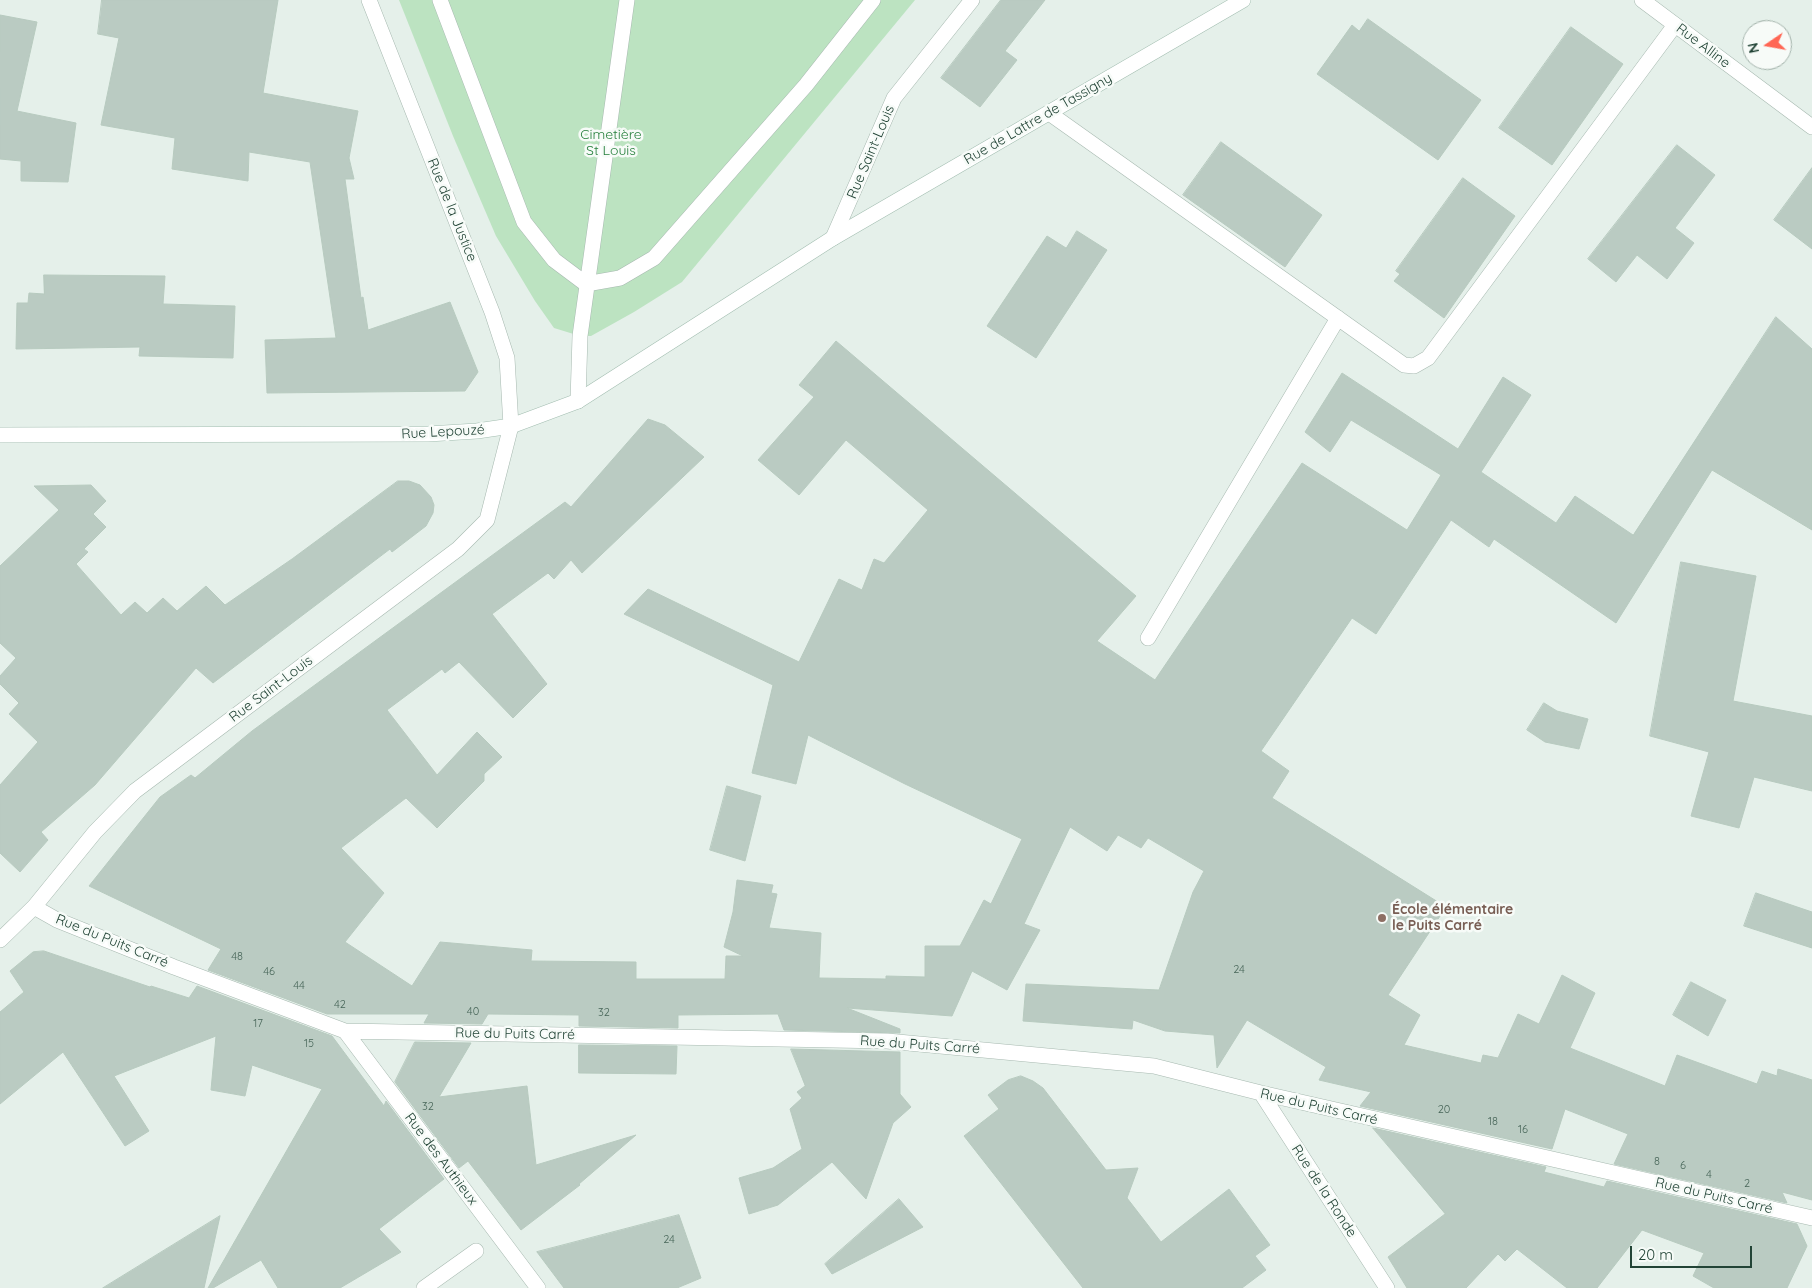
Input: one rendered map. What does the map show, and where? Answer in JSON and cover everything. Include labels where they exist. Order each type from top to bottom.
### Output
[{"type":"street","name":"Rue de la Justice","points":[[369,0],[492,312],[507,358],[511,426]]},
{"type":"street","points":[[440,0],[524,222],[554,260],[586,284],[620,278],[654,258],[806,85],[873,0]]},
{"type":"street","points":[[578,401],[580,336],[586,284],[627,0]]},
{"type":"street","name":"Rue Saint-Louis","points":[[833,238],[894,98],[972,0]]},
{"type":"street","name":"Rue de Lattre de Tassigny","points":[[833,238],[1243,0]]},
{"type":"street","name":"Rue Alline","points":[[1642,0],[1812,127]]},
{"type":"street","points":[[1049,113],[1404,365],[1414,366],[1428,358],[1675,25]]},
{"type":"street","name":"Rue Lepouzé","points":[[0,435],[428,434],[477,431],[511,426],[578,401],[833,238]]},
{"type":"street","points":[[1148,638],[1338,318]]},
{"type":"street","name":"Rue Saint-Louis","points":[[0,940],[34,908],[95,832],[135,791],[464,543],[487,520],[511,426]]},
{"type":"street","name":"Rue du Puits Carré","points":[[34,908],[57,920],[165,963],[345,1031],[887,1041],[1154,1066],[1260,1093],[1812,1218]]},
{"type":"street","name":"Rue des Authieux","points":[[345,1031],[538,1288]]},
{"type":"street","name":"Rue de la Ronde","points":[[1260,1093],[1387,1288]]},
{"type":"street","points":[[424,1288],[476,1250]]},
{"type":"green space","name":"Cimetière St Louis","points":[[399,0],[915,0],[682,282],[591,336],[580,336],[554,328],[535,301],[496,236],[453,136]]},
{"type":"building","points":[[102,0],[278,0],[263,93],[358,111],[349,158],[354,179],[345,179],[361,298],[363,297],[368,330],[450,302],[478,372],[465,391],[267,393],[265,340],[336,338],[310,162],[249,152],[248,181],[172,169],[175,138],[101,125],[119,38],[98,34]]},
{"type":"building","points":[[1001,0],[1045,0],[1005,51],[1017,60],[980,107],[941,78]]},
{"type":"building","points":[[0,15],[37,22],[17,111],[76,123],[68,182],[21,181],[21,161],[0,159]]},
{"type":"building","points":[[1368,19],[1481,100],[1438,160],[1317,74],[1352,25],[1359,31]]},
{"type":"building","points":[[1571,27],[1623,64],[1552,165],[1499,128]]},
{"type":"building","points":[[1221,142],[1322,215],[1285,267],[1183,195]]},
{"type":"building","points":[[1677,145],[1715,175],[1675,228],[1694,243],[1667,279],[1637,255],[1616,282],[1588,259]]},
{"type":"building","points":[[1812,168],[1812,249],[1774,220]]},
{"type":"building","points":[[1463,178],[1515,216],[1444,318],[1394,281],[1400,274],[1396,271]]},
{"type":"building","points":[[1077,231],[1107,250],[1036,358],[987,326],[1047,236],[1066,248]]},
{"type":"building","points":[[44,275],[165,276],[163,304],[235,306],[233,358],[139,356],[140,347],[16,349],[17,303],[28,303],[29,293],[44,294]]},
{"type":"building","points":[[1776,317],[1812,349],[1812,530],[1712,470],[1616,623],[1494,539],[1489,547],[1451,520],[1376,634],[1352,618],[1261,751],[1289,771],[1272,798],[1446,907],[1388,995],[1420,1015],[1404,1045],[1481,1063],[1483,1055],[1498,1058],[1518,1014],[1539,1024],[1562,975],[1595,993],[1570,1048],[1665,1086],[1677,1055],[1757,1084],[1762,1071],[1777,1076],[1778,1069],[1812,1080],[1812,1200],[1782,1192],[1787,1203],[1614,1164],[1628,1134],[1565,1109],[1552,1149],[1360,1106],[1371,1092],[1319,1080],[1326,1067],[1247,1020],[1217,1068],[1214,1035],[1165,1031],[1133,1020],[1132,1029],[1023,1021],[1026,984],[1159,990],[1193,892],[1204,871],[1148,838],[1141,848],[1118,835],[1107,851],[1070,827],[1024,924],[1040,930],[1007,990],[972,971],[952,1016],[847,1008],[900,1029],[900,1033],[784,1030],[778,1014],[678,1015],[678,1028],[579,1026],[579,1015],[488,1014],[482,1024],[424,1023],[429,1014],[327,1014],[208,970],[221,949],[89,886],[160,797],[191,775],[195,778],[252,731],[565,502],[571,507],[648,419],[665,425],[704,457],[582,573],[571,560],[554,579],[548,573],[492,614],[547,684],[513,718],[459,662],[445,673],[442,669],[387,710],[437,775],[477,732],[502,757],[484,774],[484,781],[437,828],[406,798],[341,848],[384,893],[345,942],[412,986],[440,942],[532,950],[531,961],[636,962],[636,979],[725,979],[726,956],[743,956],[724,947],[733,912],[737,880],[773,885],[771,893],[777,894],[769,928],[821,933],[819,978],[886,979],[886,976],[925,977],[925,946],[960,946],[984,900],[991,904],[1022,839],[905,784],[808,735],[796,784],[752,773],[773,685],[624,614],[648,589],[799,662],[839,579],[862,590],[874,559],[884,563],[928,510],[846,440],[799,495],[758,460],[814,397],[799,385],[836,341],[1136,596],[1097,641],[1155,680],[1302,463],[1407,530],[1441,475],[1351,420],[1330,452],[1305,432],[1342,373],[1458,449],[1503,377],[1531,395],[1481,472],[1556,523],[1575,496],[1633,535]]},
{"type":"building","points":[[398,481],[409,481],[420,485],[431,497],[434,505],[433,513],[426,526],[392,552],[390,549],[213,683],[196,668],[95,785],[41,832],[48,840],[20,872],[0,853],[0,785],[38,742],[9,714],[19,703],[0,684],[0,676],[16,658],[0,643],[0,566],[59,510],[34,486],[91,485],[106,501],[93,514],[106,527],[84,549],[88,552],[76,564],[121,615],[135,602],[147,613],[163,598],[177,611],[206,586],[225,605],[292,559]]},
{"type":"building","points":[[1681,562],[1756,576],[1733,701],[1812,716],[1812,791],[1754,777],[1739,828],[1691,816],[1709,752],[1650,736]]},
{"type":"building","points":[[1544,703],[1557,711],[1588,719],[1579,749],[1545,742],[1527,730]]},
{"type":"building","points":[[727,786],[761,796],[745,861],[710,850]]},
{"type":"building","points":[[1756,893],[1812,912],[1812,948],[1744,926]]},
{"type":"building","points":[[44,951],[150,987],[189,998],[197,986],[332,1036],[384,1106],[386,1101],[444,1179],[379,1229],[401,1252],[340,1288],[278,1288],[261,1260],[213,1288],[208,1288],[322,1089],[252,1065],[245,1096],[211,1090],[216,1036],[114,1076],[149,1131],[125,1146],[63,1052],[0,1104],[0,1012],[24,992],[10,971],[33,952]]},
{"type":"building","points":[[1691,982],[1726,1000],[1708,1036],[1673,1015]]},
{"type":"building","points":[[415,1042],[471,1043],[439,1097],[527,1086],[536,1165],[636,1135],[580,1185],[521,1230],[468,1161],[459,1168],[395,1082]]},
{"type":"building","points":[[579,1045],[677,1046],[676,1074],[579,1073]]},
{"type":"building","points":[[791,1049],[900,1052],[900,1094],[911,1107],[893,1123],[866,1199],[832,1162],[778,1205],[749,1214],[739,1178],[773,1168],[802,1149],[790,1109],[802,1098],[797,1092],[805,1086]]},
{"type":"building","points":[[1021,1076],[1043,1088],[1106,1170],[1138,1168],[1127,1198],[1161,1242],[1229,1189],[1270,1245],[1255,1256],[1266,1270],[1242,1288],[1083,1288],[964,1136],[999,1109],[988,1095],[1008,1080]]},
{"type":"building","points":[[1373,1128],[1546,1167],[1544,1172],[1604,1187],[1607,1181],[1797,1224],[1807,1246],[1787,1288],[1714,1288],[1693,1276],[1704,1253],[1642,1230],[1597,1288],[1567,1288],[1517,1249],[1505,1261],[1498,1254],[1466,1288],[1407,1288],[1388,1257],[1445,1214]]},
{"type":"building","points":[[899,1199],[923,1227],[832,1274],[825,1264]]},
{"type":"building","points":[[679,1215],[701,1278],[677,1288],[564,1288],[537,1252]]},
{"type":"building","points":[[220,1216],[204,1288],[103,1288]]},
{"type":"place","name":"École élémentaire le Puits Carré","points":[[1382,918]]}]
